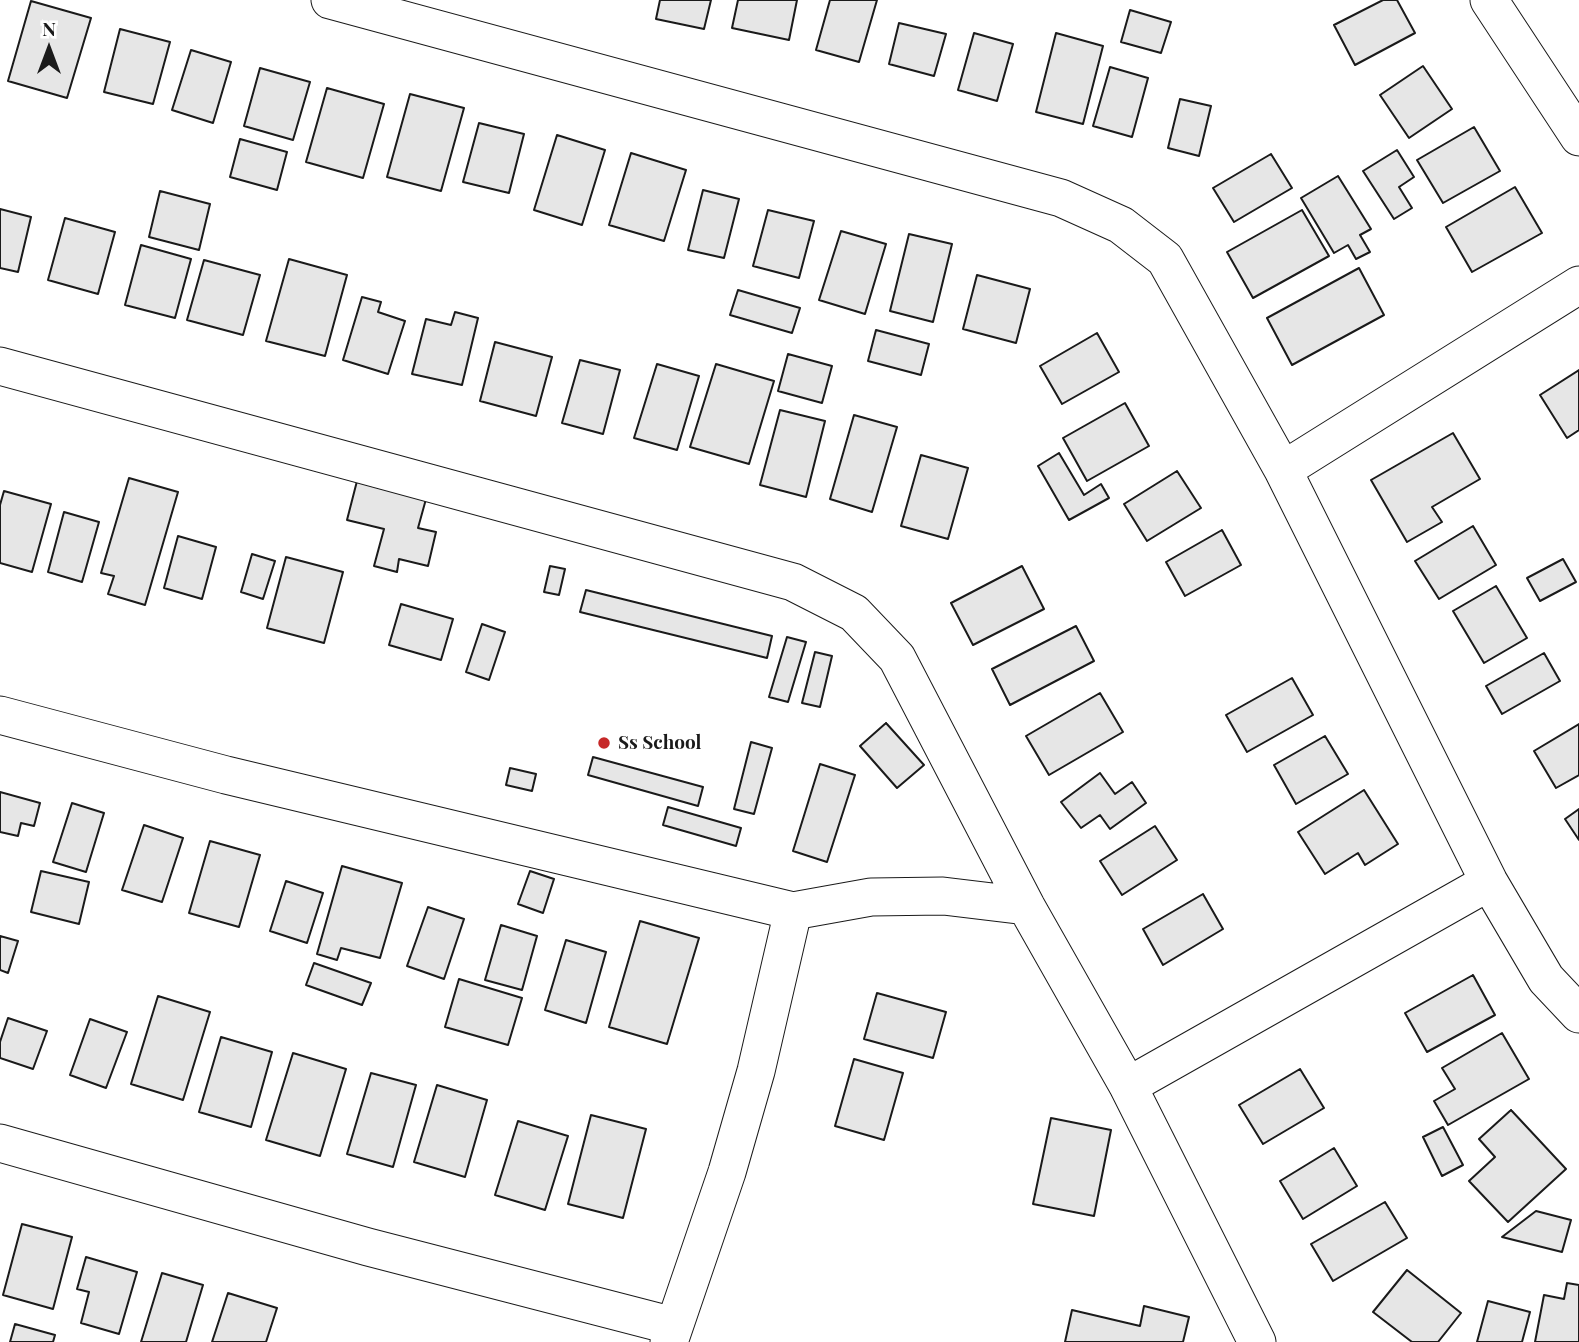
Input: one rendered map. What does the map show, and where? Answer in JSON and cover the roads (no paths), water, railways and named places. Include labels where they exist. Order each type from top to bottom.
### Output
[{"type":"street","points":[[330,0],[1061,198],[1121,225],[1165,259],[1283,470],[1489,882],[1546,979],[1579,1014]]},
{"type":"street","points":[[1489,0],[1579,137]]},
{"type":"street","points":[[1283,470],[1579,285]]},
{"type":"street","points":[[0,366],[793,582],[854,613],[897,658],[1026,906],[1128,1086],[1257,1342]]},
{"type":"street","points":[[0,715],[226,775],[793,911],[871,897],[943,896],[1026,906]]},
{"type":"street","points":[[1128,1086],[1489,882]]},
{"type":"street","points":[[0,1143],[671,1334],[731,1159],[756,1070],[793,911]]},
{"type":"place","name":"Ss School","points":[[604,743]]}]
